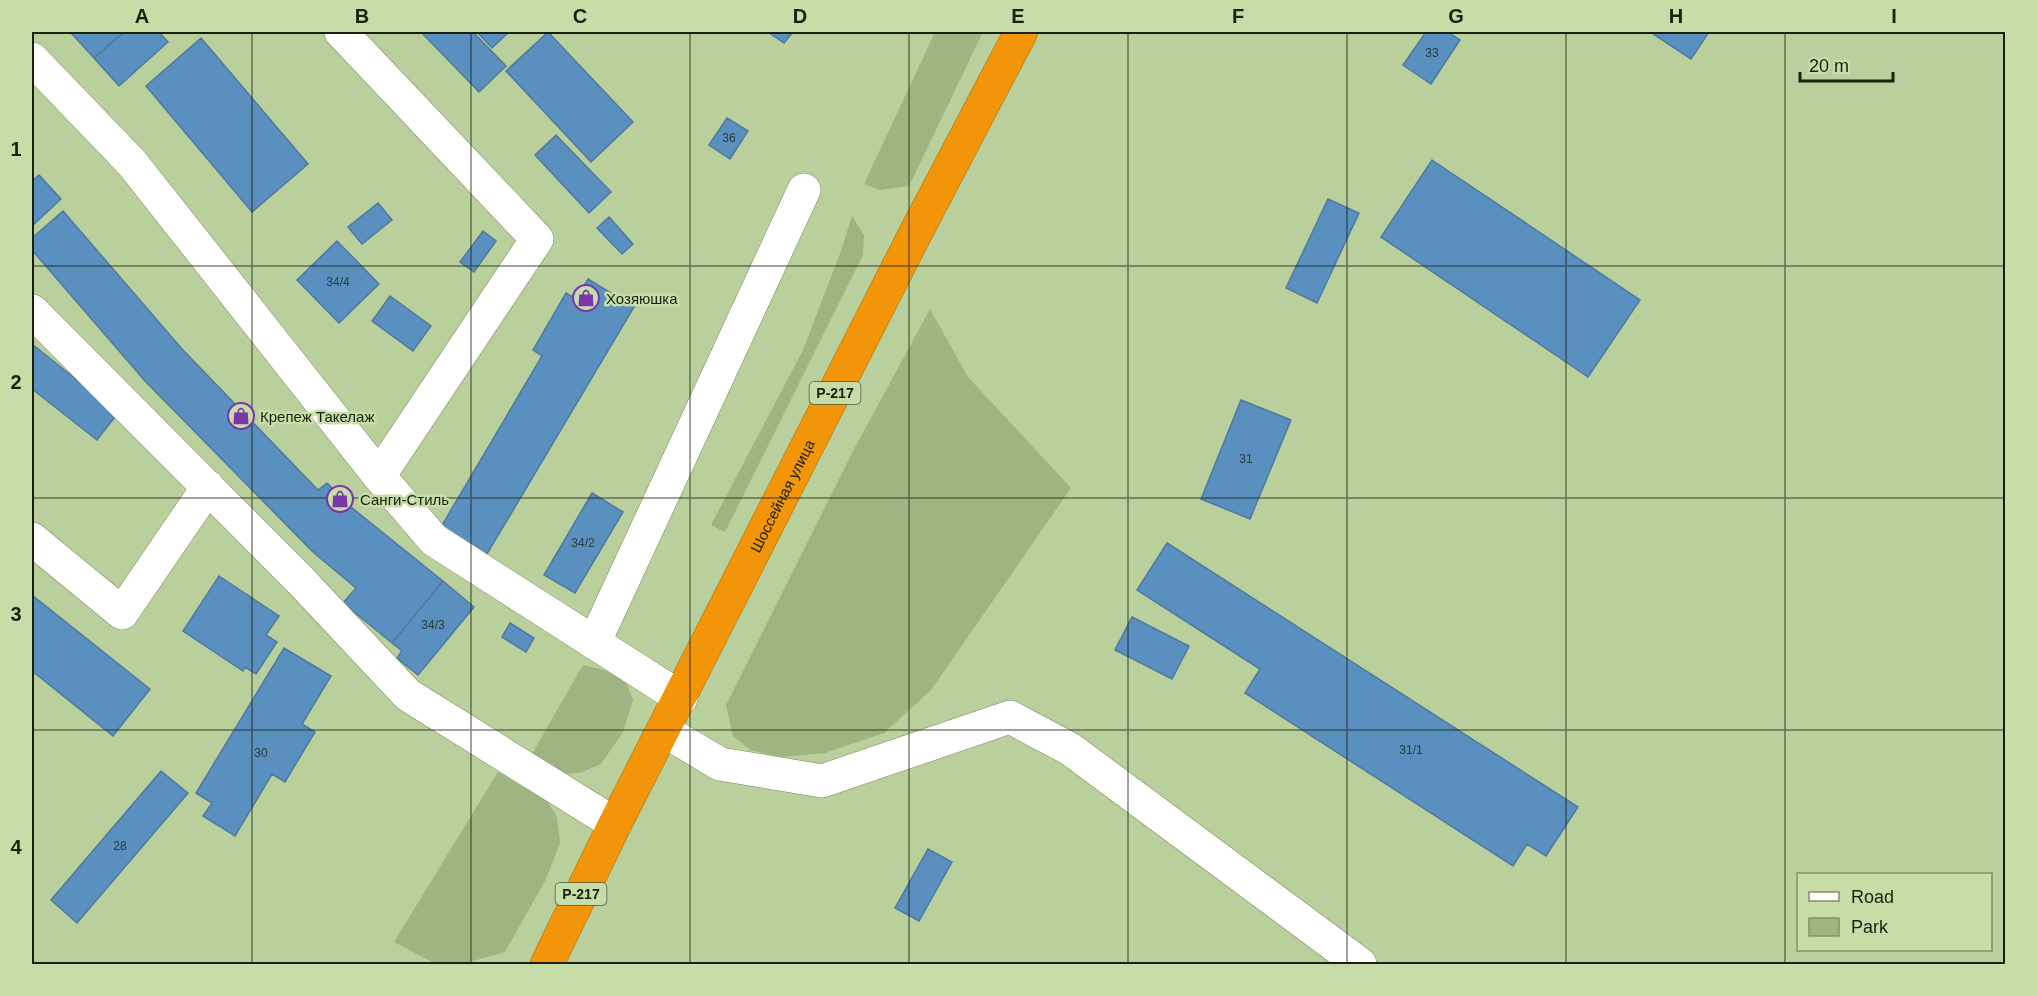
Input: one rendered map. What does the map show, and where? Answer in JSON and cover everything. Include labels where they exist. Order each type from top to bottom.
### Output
[{"type":"highway","name":"Шоссейная улица","points":[[547,964],[615,824],[1021,32]]},
{"type":"lane","points":[[341,32],[537,239],[379,476]]},
{"type":"lane","points":[[32,59],[132,164],[379,476],[434,540],[681,698]]},
{"type":"lane","points":[[594,643],[804,190]]},
{"type":"lane","points":[[32,310],[301,581],[408,695],[615,824]]},
{"type":"lane","points":[[32,539],[122,613],[208,488]]},
{"type":"lane","points":[[663,730],[720,764],[822,781],[1010,717],[1070,749],[1360,964]]},
{"type":"green space","points":[[935,32],[983,32],[909,186],[880,190],[864,184]]},
{"type":"green space","points":[[852,216],[864,235],[863,255],[725,532],[711,525],[803,350]]},
{"type":"green space","points":[[930,309],[968,377],[1071,488],[931,690],[884,733],[825,753],[782,757],[750,750],[733,736],[726,705],[852,453]]},
{"type":"green space","points":[[583,665],[604,670],[625,680],[633,700],[623,732],[601,764],[580,773],[554,774],[529,759]]},
{"type":"green space","points":[[498,772],[547,801],[557,817],[560,843],[546,879],[505,952],[466,963],[436,964],[394,942]]},
{"type":"building","points":[[124,32],[94,58],[71,33]]},
{"type":"building","points":[[124,32],[159,32],[168,42],[119,86],[94,58]]},
{"type":"building","points":[[421,32],[473,32],[506,66],[479,92]]},
{"type":"building","points":[[477,32],[509,32],[492,48]]},
{"type":"building","points":[[548,32],[633,122],[591,162],[506,71]]},
{"type":"building","points":[[768,32],[793,32],[784,43]]},
{"type":"building","points":[[1426,32],[1448,32],[1460,40],[1431,84],[1403,65]]},
{"type":"building","points":[[1650,32],[1709,32],[1691,59]]},
{"type":"building","points":[[201,38],[308,164],[252,212],[146,86]]},
{"type":"building","points":[[727,118],[748,131],[730,159],[709,145]]},
{"type":"building","points":[[556,135],[611,192],[589,213],[535,155]]},
{"type":"building","points":[[1432,160],[1640,300],[1588,377],[1381,237]]},
{"type":"building","points":[[39,175],[61,199],[32,226],[32,181]]},
{"type":"building","points":[[1328,199],[1359,213],[1317,303],[1286,288]]},
{"type":"building","points":[[378,203],[392,220],[362,244],[348,227]]},
{"type":"building","points":[[63,211],[182,349],[318,490],[327,483],[351,507],[443,581],[392,643],[343,603],[356,588],[313,552],[145,381],[32,250],[32,238]]},
{"type":"building","points":[[609,217],[633,244],[622,254],[597,228]]},
{"type":"building","points":[[483,231],[496,241],[474,272],[460,262]]},
{"type":"building","points":[[337,241],[379,284],[339,323],[297,280]]},
{"type":"building","points":[[588,279],[634,307],[487,554],[441,527],[542,356],[533,350],[566,293],[576,299]]},
{"type":"building","points":[[390,296],[431,326],[413,351],[372,321]]},
{"type":"building","points":[[32,344],[118,413],[97,440],[32,389]]},
{"type":"building","points":[[1241,400],[1291,420],[1250,519],[1201,499]]},
{"type":"building","points":[[592,493],[623,512],[575,593],[544,575]]},
{"type":"building","points":[[1167,543],[1578,807],[1546,856],[1527,844],[1513,866],[1245,693],[1260,669],[1137,590]]},
{"type":"building","points":[[219,576],[279,616],[266,635],[277,642],[256,674],[245,667],[243,671],[183,631]]},
{"type":"building","points":[[443,581],[474,607],[418,675],[397,658],[402,651],[392,643]]},
{"type":"building","points":[[32,595],[150,689],[113,736],[32,671]]},
{"type":"building","points":[[1132,617],[1189,646],[1172,679],[1115,650]]},
{"type":"building","points":[[510,623],[534,638],[526,652],[502,637]]},
{"type":"building","points":[[284,648],[331,676],[302,724],[315,732],[285,782],[272,774],[235,836],[203,816],[212,803],[196,793]]},
{"type":"building","points":[[161,771],[188,793],[77,923],[51,900]]},
{"type":"building","points":[[928,849],[952,862],[919,921],[895,908]]},
{"type":"place","name":"Хозяюшка","points":[[586,298]]},
{"type":"place","name":"Крепеж Такелаж","points":[[241,416]]},
{"type":"place","name":"Санги-Стиль","points":[[340,499]]}]
